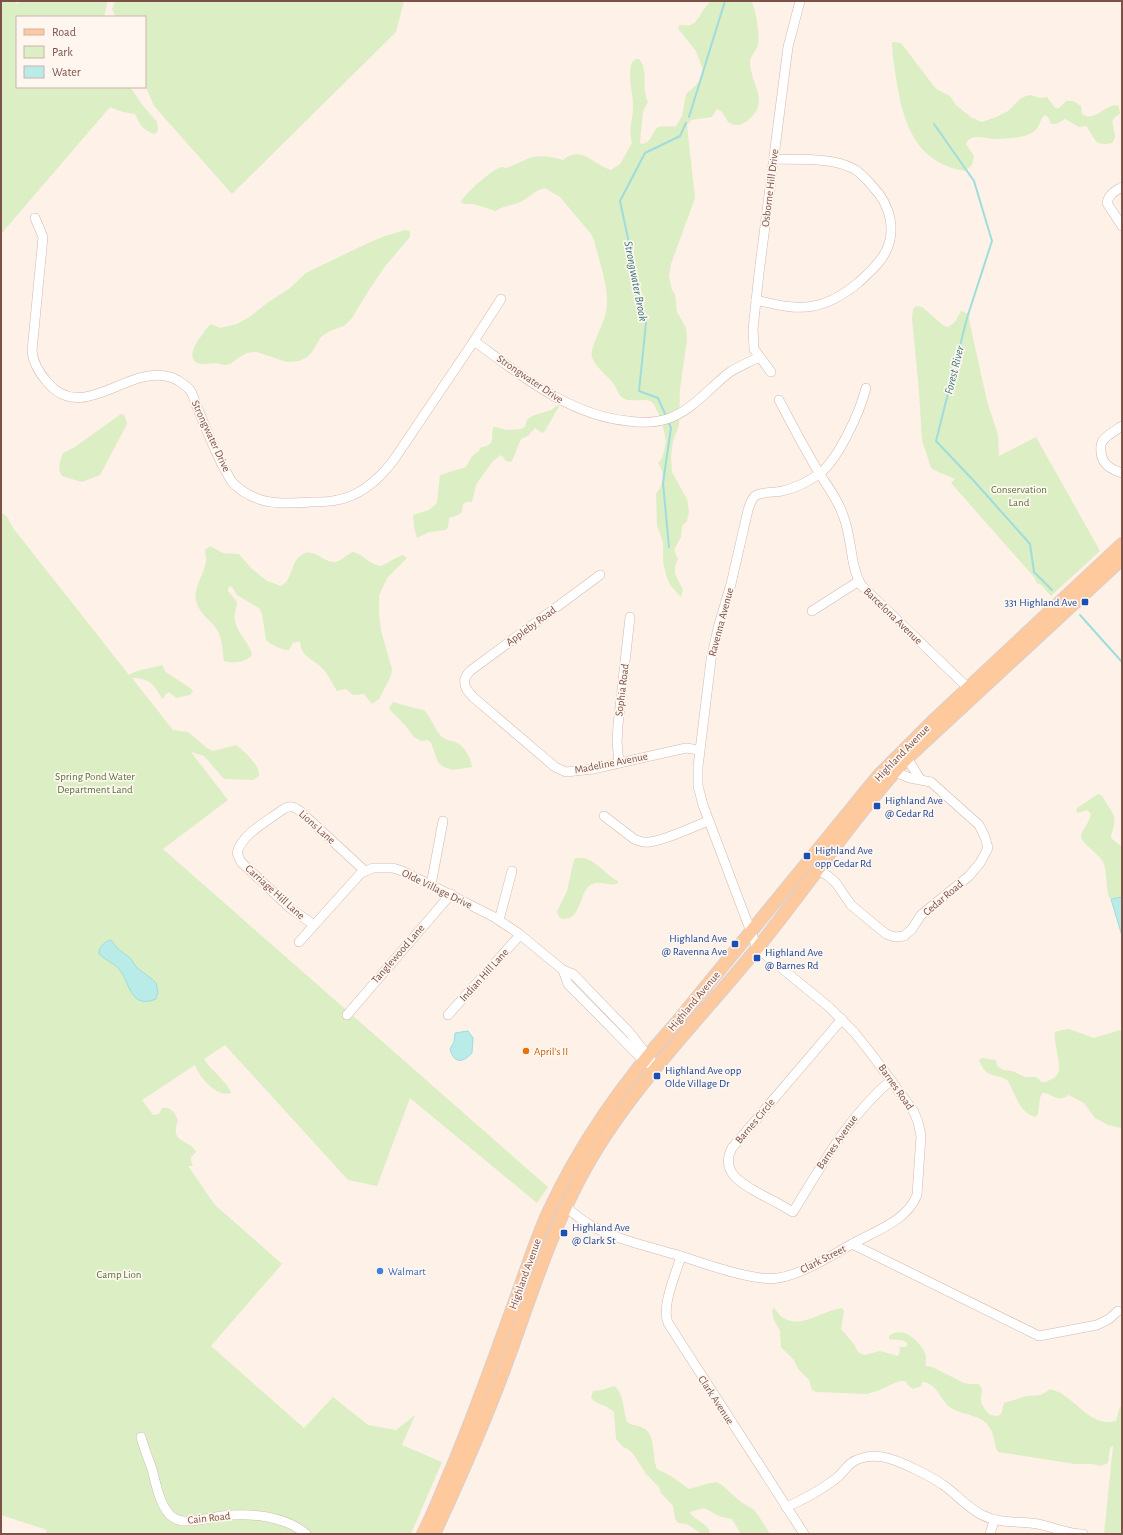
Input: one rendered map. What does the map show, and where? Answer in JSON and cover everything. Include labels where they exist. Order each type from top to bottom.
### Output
[{"type":"main road","name":"Highland Avenue","points":[[423,1534],[470,1425],[520,1286],[550,1209],[573,1163],[599,1121],[645,1057],[677,1022],[880,775],[968,688],[1122,544]]},
{"type":"main road","name":"Highland Avenue","points":[[434,1534],[479,1436],[507,1363],[545,1255],[565,1206],[598,1144],[622,1110],[758,948],[865,807],[907,758],[1122,559]]},
{"type":"street","name":"Osborne Hill Drive","points":[[771,372],[754,349],[753,329],[788,47],[800,1]]},
{"type":"street","points":[[756,300],[792,307],[813,306],[834,299],[873,270],[886,252],[891,232],[890,212],[880,194],[866,178],[852,168],[834,162],[774,159]]},
{"type":"street","points":[[1122,187],[1108,198],[1107,203],[1122,226]]},
{"type":"street","name":"Strongwater Drive","points":[[35,218],[43,237],[32,351],[35,363],[42,376],[52,388],[62,394],[78,398],[90,397],[137,378],[156,376],[170,377],[190,389],[221,463],[233,483],[256,499],[267,501],[299,503],[337,500],[353,495],[370,485],[383,473],[392,461],[501,299]]},
{"type":"street","name":"Strongwater Drive","points":[[474,341],[534,384],[564,402],[599,415],[619,420],[646,423],[667,419],[680,412],[731,372],[759,357]]},
{"type":"street","name":"Ravenna Avenue","points":[[758,948],[750,932],[708,821],[698,786],[700,750],[715,640],[731,584],[751,501],[755,496],[789,489],[820,474],[841,445],[859,409],[866,388]]},
{"type":"street","name":"Barcelona Avenue","points":[[779,400],[820,474],[837,501],[844,517],[850,538],[856,575],[861,585],[968,688]]},
{"type":"street","points":[[1122,426],[1102,442],[1101,451],[1104,463],[1108,467],[1122,473]]},
{"type":"street","name":"Appleby Road","points":[[464,679],[470,671],[600,575]]},
{"type":"street","points":[[812,611],[859,581]]},
{"type":"street","name":"Sophia Road","points":[[619,763],[617,742],[618,725],[630,617]]},
{"type":"street","name":"Madeline Avenue","points":[[464,679],[464,684],[473,697],[555,768],[566,772],[619,763],[686,748],[700,750]]},
{"type":"street","points":[[907,758],[920,779]]},
{"type":"street","name":"Cedar Road","points":[[817,869],[833,880],[851,905],[886,934],[895,937],[904,936],[912,929],[921,915],[969,876],[980,863],[988,848],[985,837],[979,825],[931,782],[910,778],[895,772]]},
{"type":"street","name":"Lions Lane","points":[[246,837],[282,810],[288,806],[292,806],[301,812],[365,871]]},
{"type":"street","points":[[604,816],[634,839],[645,842],[659,840],[708,821]]},
{"type":"street","points":[[431,885],[443,821]]},
{"type":"street","name":"Carriage Hill Lane","points":[[246,837],[238,848],[237,853],[241,862],[290,908],[314,926]]},
{"type":"street","name":"Olde Village Drive","points":[[365,871],[383,867],[402,871],[451,894],[499,920],[563,970],[573,974],[656,1068]]},
{"type":"street","points":[[299,942],[357,877],[365,871]]},
{"type":"street","points":[[499,920],[512,871]]},
{"type":"street","name":"Tanglewood Lane","points":[[347,1015],[451,894]]},
{"type":"street","name":"Indian Hill Lane","points":[[448,1015],[520,935]]},
{"type":"street","name":"Barnes Road","points":[[758,948],[842,1019],[863,1042],[914,1112],[920,1129],[921,1145],[917,1194],[910,1208],[900,1218],[852,1244]]},
{"type":"street","name":"Barnes Circle","points":[[793,1212],[736,1179],[729,1166],[730,1152],[842,1019]]},
{"type":"street","name":"Barnes Avenue","points":[[793,1212],[847,1126],[870,1099],[891,1080]]},
{"type":"street","name":"Clark Street","points":[[565,1206],[582,1220],[597,1229],[628,1240],[728,1270],[763,1278],[777,1279],[797,1273],[852,1244],[1039,1336],[1097,1325],[1109,1319],[1118,1311]]},
{"type":"street","name":"Clark Avenue","points":[[681,1256],[667,1303],[665,1314],[668,1323],[804,1534]]},
{"type":"street","name":"Cain Road","points":[[141,1437],[160,1496],[164,1506],[173,1518],[186,1521],[223,1516],[246,1515],[266,1517],[285,1521],[299,1528],[306,1534]]},
{"type":"street","points":[[786,1508],[805,1499],[836,1479],[843,1469],[851,1463],[861,1458],[883,1457],[936,1480],[967,1506],[980,1515],[994,1521],[1034,1524],[1047,1526],[1064,1532],[1083,1534]]},
{"type":"street","points":[[990,1534],[994,1521]]},
{"type":"green space","points":[[1,1],[14,1],[18,4],[19,1],[108,1],[104,16],[16,16],[16,88],[131,88],[157,122],[157,132],[154,134],[146,130],[135,114],[123,112],[110,107],[1,234]]},
{"type":"green space","points":[[115,1],[404,1],[396,32],[232,194],[154,106],[146,87],[146,16],[116,16],[112,9]]},
{"type":"green space","points":[[709,1],[751,1],[753,4],[757,22],[758,45],[750,62],[759,100],[758,107],[754,114],[740,125],[735,125],[728,122],[722,112],[717,109],[712,117],[691,120],[687,125],[695,198],[671,264],[669,276],[672,290],[675,294],[677,312],[686,328],[687,339],[680,389],[679,425],[673,441],[671,456],[672,472],[687,499],[689,511],[687,521],[682,526],[681,537],[674,550],[678,559],[675,566],[675,574],[683,590],[681,597],[670,585],[666,575],[663,560],[663,542],[657,526],[656,494],[663,479],[662,471],[658,462],[661,460],[666,442],[661,420],[653,403],[650,401],[629,400],[621,396],[613,383],[598,368],[592,357],[593,348],[605,316],[607,293],[594,240],[591,234],[560,197],[545,188],[538,190],[520,202],[496,211],[474,204],[464,204],[461,202],[473,188],[497,169],[501,167],[506,168],[533,157],[546,156],[563,160],[576,154],[582,155],[611,170],[620,164],[632,143],[631,128],[633,106],[630,71],[633,61],[636,59],[639,59],[644,68],[645,91],[648,102],[643,111],[640,143],[642,144],[647,142],[655,130],[659,127],[676,126],[682,116],[686,94],[700,80],[703,70],[696,51],[678,27],[681,25],[689,25],[694,23]]},
{"type":"green space","points":[[892,42],[901,43],[936,89],[950,96],[956,105],[972,118],[982,122],[996,117],[1008,111],[1020,99],[1031,95],[1040,98],[1047,97],[1055,108],[1059,108],[1066,101],[1073,101],[1081,106],[1082,114],[1086,116],[1095,115],[1115,105],[1119,106],[1120,114],[1113,119],[1115,138],[1112,143],[1101,144],[1098,143],[1086,126],[1079,127],[1065,119],[1056,124],[1051,124],[1048,117],[1045,115],[1037,129],[1028,135],[1003,139],[979,137],[971,138],[966,144],[974,156],[972,165],[965,171],[949,167],[936,160],[925,151],[916,141],[909,128],[900,100],[892,52]]},
{"type":"green space","points":[[405,230],[410,231],[410,237],[386,265],[352,318],[344,326],[330,331],[321,337],[312,352],[307,357],[299,361],[287,362],[257,352],[251,352],[226,365],[213,363],[202,364],[196,362],[192,357],[195,345],[211,324],[220,328],[237,324],[251,316],[267,303],[290,288],[306,273],[368,243]]},
{"type":"green space","name":"Conservation Land","points":[[916,306],[922,307],[944,326],[948,327],[955,322],[961,311],[969,314],[987,401],[998,435],[999,456],[1036,437],[1100,551],[1051,596],[1039,583],[1038,585],[1034,577],[951,483],[955,479],[931,468],[922,440],[912,319],[913,309]]},
{"type":"green space","points":[[561,403],[545,431],[542,433],[535,428],[528,436],[521,439],[512,461],[506,461],[501,455],[493,461],[476,485],[472,502],[466,502],[463,504],[461,513],[449,518],[448,527],[446,530],[429,532],[417,538],[413,515],[429,510],[437,503],[440,475],[466,467],[472,456],[479,451],[480,448],[491,443],[493,428],[495,427],[507,430],[521,429],[525,427],[527,420],[532,416],[551,410]]},
{"type":"green space","points":[[121,414],[124,415],[127,423],[126,426],[100,475],[82,482],[62,476],[59,467],[63,453],[75,447]]},
{"type":"green space","name":"Camp Lion","points":[[1,512],[8,518],[13,528],[129,675],[136,671],[162,665],[166,672],[193,691],[190,695],[176,698],[169,692],[162,699],[151,683],[143,679],[132,678],[173,730],[188,732],[207,748],[213,751],[236,745],[255,763],[259,776],[253,780],[224,779],[204,756],[191,752],[228,800],[163,849],[548,1187],[537,1203],[410,1098],[377,1186],[348,1180],[225,1045],[204,1059],[227,1086],[231,1093],[226,1094],[215,1090],[200,1075],[195,1065],[142,1100],[153,1115],[159,1114],[162,1108],[168,1108],[173,1111],[178,1121],[176,1134],[181,1140],[189,1144],[196,1152],[191,1157],[193,1166],[188,1166],[215,1205],[282,1264],[211,1346],[304,1428],[333,1397],[368,1425],[396,1430],[415,1415],[402,1445],[442,1462],[411,1534],[45,1534],[47,1530],[1,1515]]},
{"type":"green space","points":[[210,546],[223,553],[239,554],[251,568],[267,581],[281,586],[288,579],[293,566],[299,557],[307,553],[315,554],[331,562],[335,562],[353,552],[357,553],[373,564],[381,566],[402,555],[406,557],[406,559],[387,578],[379,596],[381,631],[392,669],[391,676],[379,699],[372,704],[364,694],[353,695],[346,689],[337,691],[325,671],[302,651],[300,641],[293,643],[289,650],[280,648],[268,642],[266,640],[262,614],[259,608],[237,595],[232,587],[229,586],[228,591],[237,602],[234,616],[236,625],[252,655],[239,662],[224,661],[221,640],[218,632],[197,605],[195,596],[197,586],[205,567],[205,550]]},
{"type":"green space","points":[[393,702],[424,710],[429,716],[436,730],[443,738],[453,741],[464,749],[469,756],[472,767],[453,770],[443,767],[438,762],[431,743],[428,740],[421,741],[414,737],[405,725],[391,711],[389,708]]},
{"type":"green space","points":[[1098,794],[1103,797],[1115,819],[1111,838],[1122,847],[1122,897],[1111,899],[1108,893],[1104,864],[1097,854],[1084,843],[1081,837],[1091,814],[1087,810],[1078,813],[1076,811],[1077,808]]},
{"type":"green space","points":[[574,859],[588,859],[593,862],[618,881],[618,883],[592,884],[585,891],[578,908],[572,917],[567,919],[560,918],[557,912],[567,891]]},
{"type":"green space","points":[[1069,1029],[1094,1038],[1120,1030],[1122,1032],[1122,1128],[1108,1125],[1095,1118],[1084,1103],[1069,1095],[1058,1098],[1042,1093],[1038,1114],[1035,1117],[1030,1115],[1021,1107],[1008,1081],[1004,1078],[989,1074],[982,1067],[979,1060],[982,1058],[996,1060],[997,1066],[1004,1070],[1012,1071],[1025,1077],[1036,1077],[1042,1082],[1046,1082],[1054,1078],[1058,1074],[1059,1070],[1055,1032]]},
{"type":"green space","points":[[774,1308],[782,1317],[788,1320],[800,1321],[842,1308],[844,1311],[841,1329],[854,1344],[858,1352],[864,1355],[880,1351],[898,1356],[900,1351],[899,1347],[906,1347],[908,1344],[902,1340],[889,1339],[889,1336],[899,1332],[905,1333],[919,1343],[926,1356],[926,1366],[932,1367],[964,1383],[978,1384],[982,1390],[981,1398],[983,1407],[990,1415],[998,1416],[1001,1414],[1004,1403],[1027,1396],[1041,1395],[1050,1389],[1061,1393],[1087,1414],[1100,1421],[1116,1421],[1120,1406],[1122,1408],[1122,1534],[1104,1534],[1113,1446],[1110,1448],[1108,1463],[1100,1466],[1093,1464],[1075,1464],[998,1452],[995,1446],[992,1431],[987,1424],[975,1416],[951,1408],[931,1385],[922,1382],[921,1386],[913,1389],[905,1381],[899,1381],[867,1394],[816,1392],[812,1390],[809,1380],[798,1369],[794,1360],[781,1347],[780,1331],[774,1320],[772,1311]]},
{"type":"green space","points":[[614,1386],[620,1393],[627,1422],[645,1429],[651,1437],[657,1469],[671,1476],[689,1489],[717,1482],[741,1502],[754,1510],[770,1534],[741,1534],[732,1519],[721,1517],[704,1508],[690,1512],[707,1527],[710,1534],[702,1534],[687,1524],[678,1523],[675,1519],[673,1506],[661,1493],[659,1487],[646,1474],[634,1455],[628,1449],[623,1447],[616,1439],[614,1412],[591,1398],[593,1391]]},
{"type":"water","points":[[1122,897],[1122,936],[1111,899]]},
{"type":"water","points":[[111,940],[117,948],[130,958],[137,968],[156,983],[158,992],[156,999],[141,1001],[136,998],[119,969],[99,954],[102,945]]},
{"type":"water","points":[[468,1031],[473,1038],[472,1053],[465,1059],[456,1059],[450,1049],[454,1042],[455,1033]]},
{"type":"waterway","name":"Strongwater Brook","points":[[689,117],[725,1]]},
{"type":"waterway","name":"Strongwater Brook","points":[[666,416],[658,398],[639,391],[646,323],[620,201],[645,153],[680,136],[686,123]]},
{"type":"waterway","name":"Forest River","points":[[934,124],[974,181],[992,241],[967,318],[936,441],[1030,544],[1034,572],[1052,590]]},
{"type":"waterway","name":"Strongwater Brook","points":[[668,421],[671,428],[663,483],[669,547]]},
{"type":"waterway","name":"Forest River","points":[[1080,615],[1122,662]]},
{"type":"place","name":"331 Highland Ave","points":[[1085,602]]},
{"type":"place","name":"Highland Ave @ Cedar Rd","points":[[877,806]]},
{"type":"place","name":"Highland Ave opp Cedar Rd","points":[[807,856]]},
{"type":"place","name":"Highland Ave @ Ravenna Ave","points":[[735,944]]},
{"type":"place","name":"Highland Ave @ Barnes Rd","points":[[757,958]]},
{"type":"place","name":"April's II","points":[[526,1051]]},
{"type":"place","name":"Highland Ave opp Olde Village Dr","points":[[657,1076]]},
{"type":"place","name":"Highland Ave @ Clark St","points":[[564,1233]]},
{"type":"place","name":"Walmart","points":[[380,1271]]},
{"type":"park label","name":"Spring Pond Water Department Land","points":[[95,782]]}]
